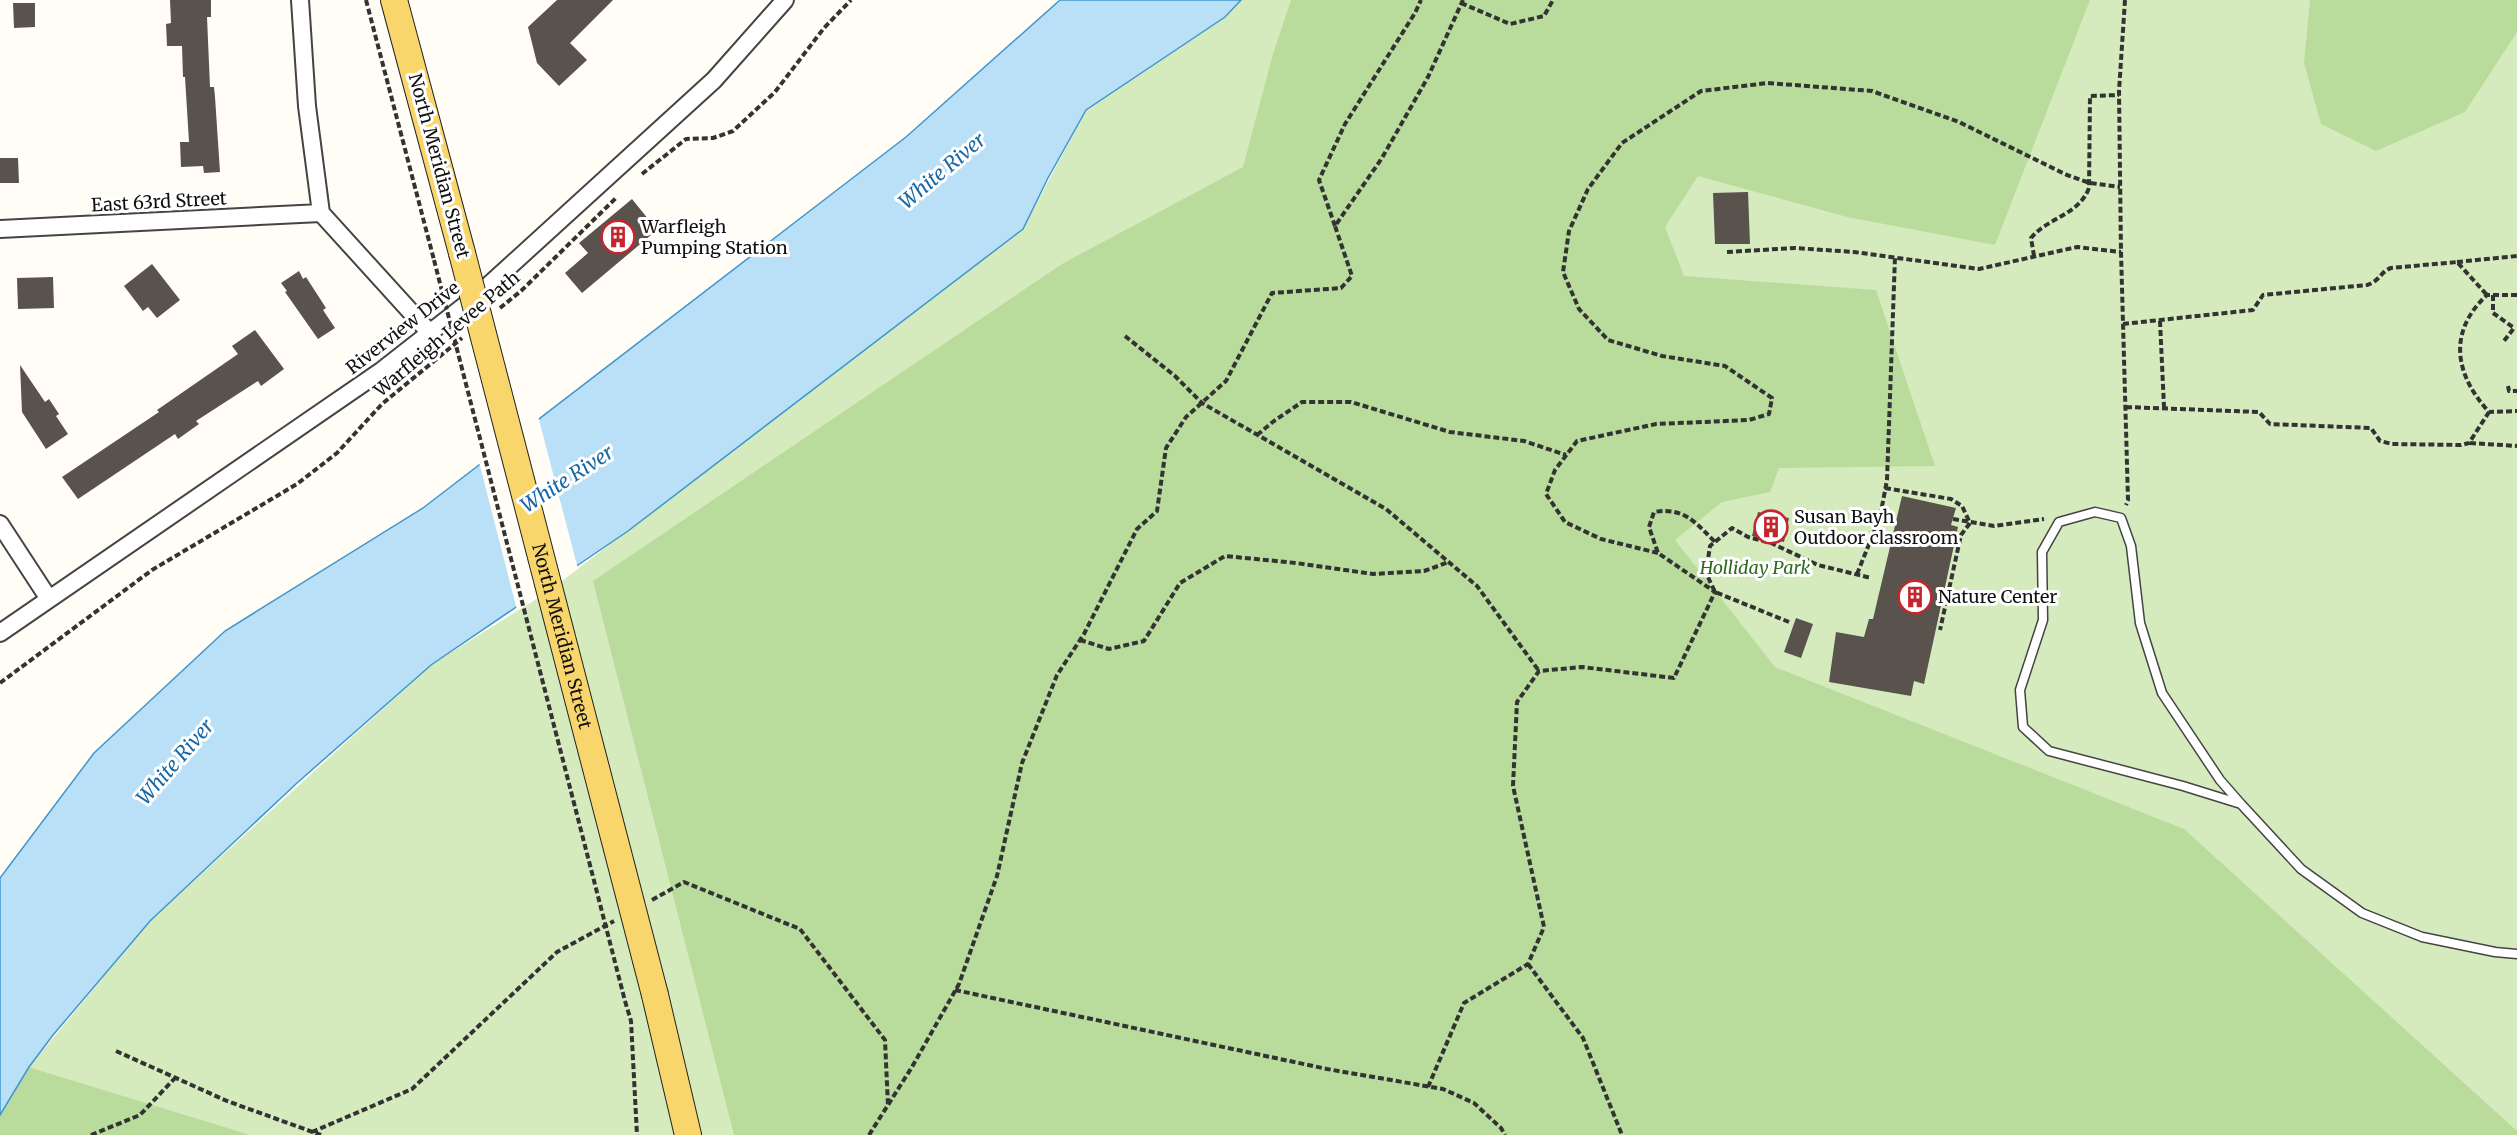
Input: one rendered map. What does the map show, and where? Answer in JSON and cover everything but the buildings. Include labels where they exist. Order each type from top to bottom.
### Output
[{"type":"main road","name":"North Meridian Street","points":[[394,0],[655,995],[688,1135]]},
{"type":"street","points":[[300,0],[307,106],[321,213],[430,333]]},
{"type":"street","name":"Riverview Drive","points":[[0,633],[364,383],[478,295],[714,80],[785,0]]},
{"type":"street","name":"East 63rd Street","points":[[0,230],[321,213]]},
{"type":"street","points":[[0,524],[49,599]]},
{"type":"lane","points":[[2241,804],[2183,786],[2049,751],[2023,727],[2020,690],[2043,620],[2042,552],[2059,522],[2095,512],[2121,518],[2131,546],[2140,623],[2162,693],[2220,780],[2301,869],[2362,913],[2422,937],[2495,952],[2517,954]]},
{"type":"path","points":[[366,0],[631,1021],[638,1135]]},
{"type":"path","points":[[633,180],[686,139],[713,138],[733,131],[775,92],[824,28],[851,0]]},
{"type":"path","points":[[869,1135],[912,1067],[955,990],[997,876],[1022,764],[1057,675],[1080,640],[1137,529],[1156,511],[1166,448],[1186,417],[1226,381],[1272,293],[1341,288],[1352,276],[1319,180],[1345,124],[1415,14],[1421,0]]},
{"type":"path","points":[[1335,226],[1382,158],[1428,78],[1462,2],[1510,24],[1544,16],[1552,0]]},
{"type":"path","points":[[2121,518],[2128,500],[2119,95],[2125,0]]},
{"type":"path","points":[[1789,622],[1715,591],[1658,553],[1601,539],[1565,522],[1546,494],[1555,470],[1577,441],[1656,424],[1749,420],[1769,414],[1772,398],[1725,366],[1662,356],[1608,340],[1579,309],[1563,273],[1569,231],[1588,189],[1622,143],[1701,91],[1768,83],[1872,91],[1959,122],[2067,175],[2090,183],[2120,187]]},
{"type":"path","points":[[2034,256],[2031,238],[2038,230],[2070,211],[2086,195],[2090,183],[2090,96],[2119,95]]},
{"type":"path","name":"Warfleigh Levee Path","points":[[493,314],[521,291],[618,196]]},
{"type":"path","points":[[1727,252],[1795,248],[1854,252],[1979,269],[2077,247],[2121,252]]},
{"type":"path","points":[[2123,324],[2253,310],[2263,295],[2367,285],[2376,282],[2385,270],[2391,268],[2517,256]]},
{"type":"path","points":[[1857,574],[1880,517],[1886,488],[1895,257]]},
{"type":"path","points":[[2457,262],[2487,295]]},
{"type":"path","points":[[2517,294],[2487,295],[2478,304],[2467,321],[2460,352],[2466,381],[2474,396],[2489,412],[2517,411]]},
{"type":"path","points":[[2493,295],[2493,313],[2514,328],[2504,341]]},
{"type":"path","points":[[2160,321],[2164,407]]},
{"type":"path","name":"Warfleigh Levee Path","points":[[0,683],[152,570],[297,484],[337,453],[382,405],[465,336]]},
{"type":"path","points":[[1125,336],[1175,376],[1202,403],[1386,509],[1477,586],[1539,671]]},
{"type":"path","points":[[2508,387],[2509,392],[2517,391]]},
{"type":"path","points":[[1257,435],[1302,402],[1351,402],[1450,432],[1524,441],[1566,455]]},
{"type":"path","points":[[2126,407],[2259,412],[2270,424],[2371,428],[2380,441],[2392,444],[2461,445],[2469,443],[2517,446]]},
{"type":"path","points":[[2469,443],[2489,412]]},
{"type":"path","points":[[1886,488],[1951,499],[1962,506],[1970,523]]},
{"type":"path","points":[[1658,553],[1649,527],[1654,512],[1669,510],[1689,517],[1715,542]]},
{"type":"path","points":[[1953,519],[1994,525],[2050,518]]},
{"type":"path","points":[[1940,630],[1961,535],[1970,523]]},
{"type":"path","points":[[1715,591],[1706,573],[1710,546],[1732,528],[1748,537],[1771,543],[1818,565],[1871,578]]},
{"type":"path","points":[[1080,640],[1109,649],[1144,641],[1180,583],[1224,556],[1373,574],[1424,571],[1449,562]]},
{"type":"path","points":[[1428,1087],[1464,1003],[1528,964],[1544,927],[1513,786],[1517,702],[1539,671],[1582,667],[1674,678],[1715,591]]},
{"type":"path","points":[[1528,964],[1583,1038],[1622,1135]]},
{"type":"path","points":[[955,990],[1328,1069],[1443,1089],[1474,1103],[1501,1128],[1505,1135]]},
{"type":"path","points":[[116,1051],[227,1101],[321,1135]]},
{"type":"path","points":[[91,1135],[140,1115],[176,1078]]},
{"type":"green space","name":"Holliday Park","points":[[1241,0],[2517,0],[2517,1135],[251,1135],[29,1067],[150,921],[431,665],[546,593],[1023,229],[1086,110],[1225,17]]},
{"type":"green space","name":"Holliday Park","points":[[1291,0],[2090,0],[1995,245],[1847,217],[1698,176],[1665,227],[1684,276],[1876,290],[1935,466],[1779,468],[1770,492],[1722,502],[1675,540],[1775,667],[2184,829],[2517,1131],[2517,1135],[734,1135],[593,581],[1062,264],[1243,167],[1273,54]]},
{"type":"green space","points":[[2310,0],[2517,0],[2517,32],[2465,112],[2376,151],[2321,124],[2304,63]]},
{"type":"green space","points":[[29,1067],[251,1135],[0,1135],[0,1115]]},
{"type":"water","name":"White River","points":[[1060,0],[1241,0],[1225,17],[1086,110],[1023,229],[628,531],[431,665],[297,783],[150,921],[53,1035],[29,1067],[0,1115],[0,878],[94,753],[225,631],[423,508],[906,137]]},
{"type":"pier","points":[[538,416],[578,569],[517,610],[479,462]]},
{"type":"place","name":"Warfleigh Pumping Station","points":[[618,237]]},
{"type":"place","name":"Susan Bayh Outdoor classroom","points":[[1771,527]]},
{"type":"place","name":"Nature Center","points":[[1915,597]]}]
